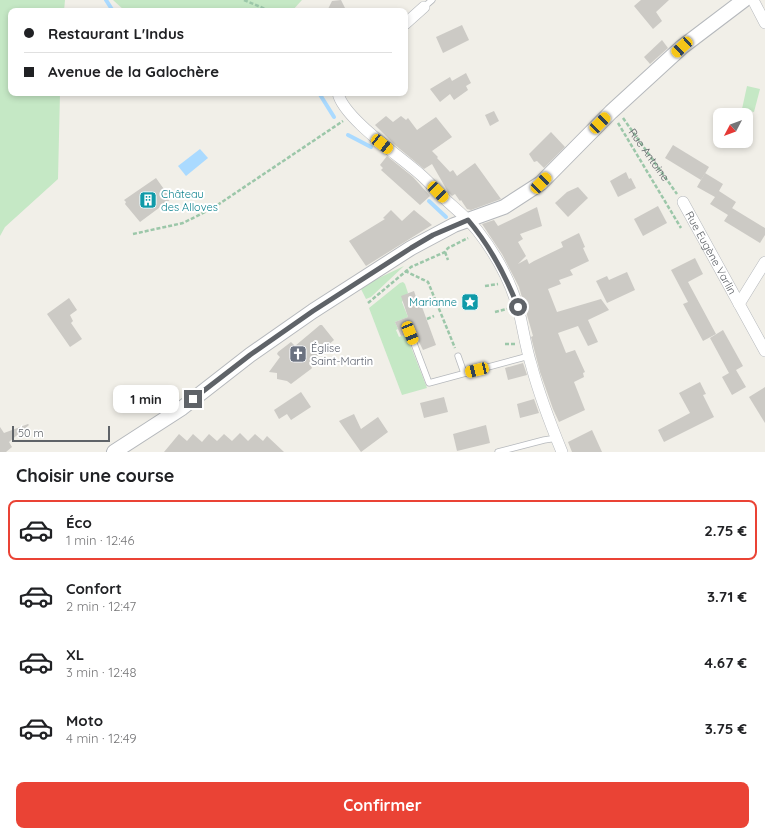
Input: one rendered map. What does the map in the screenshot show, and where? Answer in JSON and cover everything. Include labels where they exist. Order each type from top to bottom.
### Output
[{"type":"street","points":[[114,452],[182,408],[250,355],[313,311],[411,248],[433,235],[472,225],[504,207],[541,183],[614,110],[682,47],[744,0]]},
{"type":"street","points":[[753,0],[765,23]]},
{"type":"street","points":[[408,21],[428,3]]},
{"type":"street","points":[[339,96],[343,105],[352,115],[382,144],[421,175],[472,225],[500,266],[518,307],[530,359],[543,404],[562,452]]},
{"type":"street","name":"Rue Eugène Varlin","points":[[682,202],[765,351]]},
{"type":"street","name":"Rue Eugène Varlin","points":[[739,304],[765,262]]},
{"type":"lane","points":[[410,333],[429,383],[464,373],[530,359]]},
{"type":"lane","points":[[458,356],[464,373]]},
{"type":"lane","points":[[498,452],[557,438]]},
{"type":"path","points":[[244,0],[263,8]]},
{"type":"path","points":[[614,110],[682,228]]},
{"type":"path","name":"Rue Antoine","points":[[614,110],[682,202]]},
{"type":"path","points":[[132,234],[183,223],[213,208],[352,115]]},
{"type":"path","points":[[368,304],[411,267],[445,252],[448,248],[466,240],[472,225]]},
{"type":"path","points":[[445,252],[448,260]]},
{"type":"path","points":[[406,272],[428,282],[458,356]]},
{"type":"path","points":[[427,319],[434,316]]},
{"type":"green space","points":[[0,0],[65,0],[64,8],[8,8],[8,96],[60,96],[58,179],[5,227],[0,236]]},
{"type":"green space","points":[[113,0],[302,0],[295,8],[122,8]]},
{"type":"green space","points":[[747,86],[760,89],[754,112],[753,108],[742,108]]},
{"type":"green space","points":[[404,266],[371,297],[366,299],[360,287]]},
{"type":"green space","points":[[403,282],[408,293],[402,302],[408,317],[395,322],[398,329],[396,330],[399,337],[406,334],[427,388],[402,395],[369,308]]},
{"type":"water","points":[[200,149],[208,158],[186,176],[178,166]]},
{"type":"building","points":[[341,0],[345,8],[328,8],[332,1]]},
{"type":"building","points":[[641,0],[669,0],[656,12],[662,21],[653,29],[634,6]]},
{"type":"building","points":[[462,25],[469,40],[443,53],[436,37]]},
{"type":"building","points":[[662,40],[668,48],[650,64],[644,57]]},
{"type":"building","points":[[466,73],[471,83],[466,86],[468,90],[454,100],[450,94],[440,102],[430,89],[450,77],[452,81]]},
{"type":"building","points":[[494,111],[499,121],[490,126],[485,115]]},
{"type":"building","points":[[386,116],[393,122],[401,116],[406,120],[408,118],[417,130],[436,117],[452,137],[432,151],[438,157],[437,158],[450,172],[453,170],[457,176],[475,163],[501,199],[471,210],[467,209],[455,194],[452,196],[448,192],[432,164],[424,169],[395,145],[375,125]]},
{"type":"building","points":[[551,132],[565,147],[544,168],[537,161],[534,162],[529,154]]},
{"type":"building","points":[[673,145],[709,167],[701,180],[665,158]]},
{"type":"building","points":[[387,156],[413,177],[430,196],[420,205],[381,170],[383,168],[380,165]]},
{"type":"building","points":[[626,172],[636,188],[618,197],[610,181]]},
{"type":"building","points":[[705,173],[723,184],[719,191],[736,202],[732,208],[765,228],[765,235],[760,243],[724,221],[728,215],[710,204],[715,197],[697,187]]},
{"type":"building","name":"Château des Alloves","points":[[156,178],[171,199],[140,222],[125,204],[126,202],[124,200]]},
{"type":"building","points":[[578,187],[588,198],[568,217],[555,203],[567,192]]},
{"type":"building","points":[[658,206],[667,223],[643,236],[634,219]]},
{"type":"building","points":[[537,207],[542,226],[520,234],[523,239],[518,242],[526,256],[518,264],[527,259],[529,264],[563,247],[561,242],[579,233],[585,247],[583,248],[589,261],[570,270],[573,275],[559,280],[561,284],[548,289],[557,312],[601,299],[609,310],[588,320],[598,342],[588,346],[578,326],[558,333],[566,353],[575,350],[585,372],[583,373],[584,377],[574,382],[585,410],[559,422],[540,372],[531,337],[533,336],[519,287],[502,254],[482,224],[494,220],[498,226]]},
{"type":"building","points":[[391,210],[402,221],[414,210],[432,225],[366,266],[349,241],[385,219],[383,218]]},
{"type":"building","points":[[695,258],[703,274],[688,282],[716,334],[703,341],[683,304],[688,302],[671,270]]},
{"type":"building","points":[[627,272],[635,290],[607,303],[596,281],[607,276],[609,280]]},
{"type":"building","points":[[414,291],[416,297],[418,296],[436,345],[423,350],[413,330],[408,329],[406,335],[401,336],[395,322],[408,317],[401,296]]},
{"type":"building","points":[[69,298],[77,310],[70,315],[73,321],[71,323],[82,339],[70,347],[47,314]]},
{"type":"building","name":"Église Saint-Martin","points":[[320,325],[322,325],[334,340],[323,352],[309,362],[312,368],[311,369],[291,384],[287,381],[277,379],[277,373],[269,372],[280,357],[277,354],[278,352],[291,342],[295,346]]},
{"type":"building","points":[[723,330],[743,366],[736,370],[746,387],[732,395],[722,377],[729,373],[710,338]]},
{"type":"building","points":[[523,363],[527,375],[508,380],[505,368]]},
{"type":"building","points":[[700,382],[706,394],[703,395],[714,417],[664,442],[658,430],[690,413],[679,393]]},
{"type":"building","points":[[765,387],[765,423],[749,397]]},
{"type":"building","points":[[301,392],[311,407],[291,420],[287,414],[279,419],[274,410]]},
{"type":"building","points":[[444,397],[448,412],[424,418],[420,403]]},
{"type":"building","points":[[534,399],[539,413],[520,418],[517,404]]},
{"type":"building","points":[[354,414],[361,429],[378,417],[388,432],[361,452],[339,421]]},
{"type":"building","points":[[28,424],[29,425],[9,442],[12,447],[6,452],[0,452],[0,427],[4,433]]},
{"type":"building","points":[[486,425],[490,443],[457,451],[453,434]]},
{"type":"building","points":[[592,430],[602,452],[572,452],[568,442]]},
{"type":"building","points":[[240,433],[248,441],[255,434],[263,441],[267,436],[284,452],[164,452],[179,434],[187,441],[193,434],[202,442],[209,434],[217,441],[224,434],[232,441]]},
{"type":"waterway","points":[[106,0],[111,8]]},
{"type":"waterway","points":[[321,96],[334,117]]},
{"type":"waterway","points":[[348,135],[371,147]]},
{"type":"waterway","points":[[429,201],[446,217]]},
{"type":"place","name":"Château des Alloves","points":[[148,200]]},
{"type":"place","name":"Marianne","points":[[470,302]]},
{"type":"place","name":"Église Saint-Martin","points":[[298,354]]},
{"type":"route","points":[[193,399],[250,355],[313,311],[433,235],[468,220],[485,241],[500,266],[518,307]]}]
